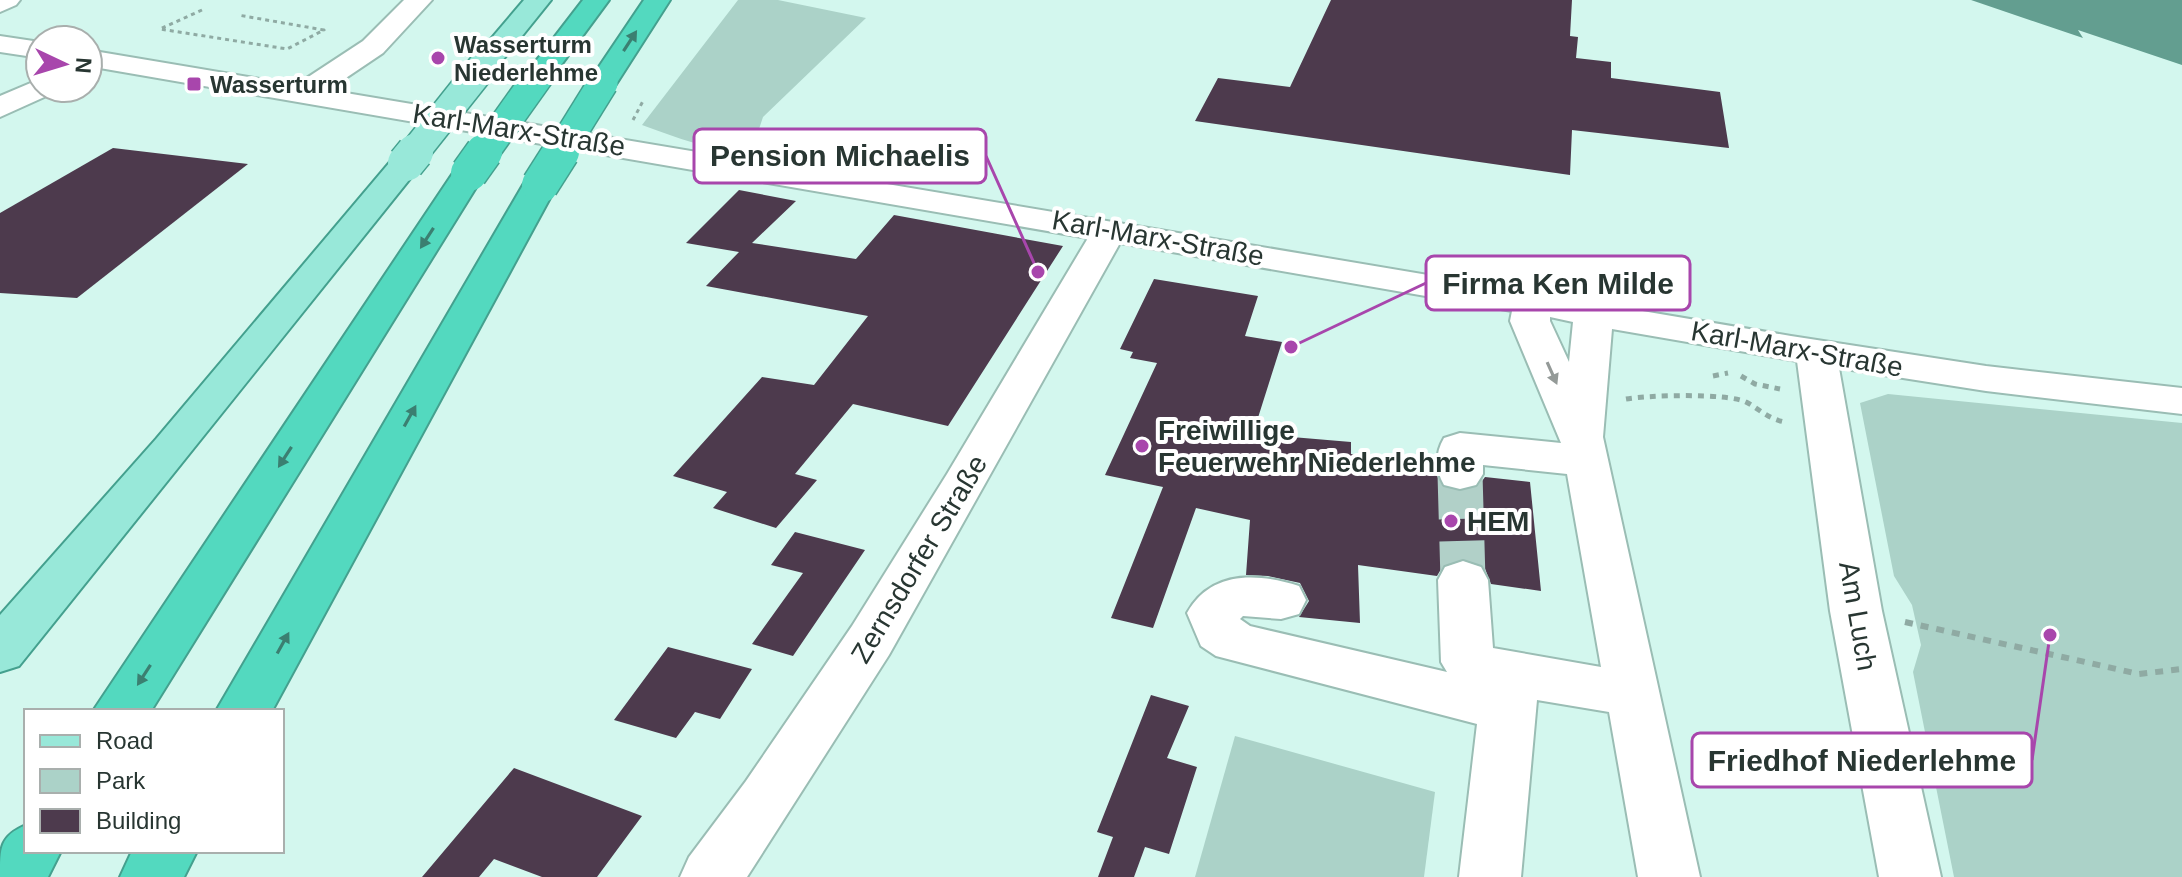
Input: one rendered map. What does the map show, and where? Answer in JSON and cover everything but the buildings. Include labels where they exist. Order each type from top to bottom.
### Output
[{"type":"highway","points":[[122,709],[469,173],[596,0]]},
{"type":"highway","points":[[245,709],[540,185],[657,0]]},
{"type":"highway","points":[[13,877],[29,853]]},
{"type":"highway","points":[[151,877],[165,853]]},
{"type":"main road","points":[[0,651],[172,449],[538,0]]},
{"type":"street","points":[[0,4],[7,0]]},
{"type":"street","points":[[302,94],[349,66],[373,47],[419,0]]},
{"type":"street","points":[[0,44],[24,48]]},
{"type":"street","name":"Karl-Marx-Straße","points":[[104,63],[1533,303],[1593,315],[1821,394],[2010,383],[2182,401]]},
{"type":"street","points":[[0,108],[24,96]]},
{"type":"street","name":"Zernsdorfer Straße","points":[[711,877],[817,729],[1004,417],[1110,230]]},
{"type":"street","points":[[1533,303],[1530,321],[1585,436]]},
{"type":"street","points":[[1593,315],[1585,436],[1669,877]]},
{"type":"street","name":"Am Luch","points":[[1821,394],[1856,611],[1910,877]]},
{"type":"street","points":[[1460,474],[1460,448],[1585,436]]},
{"type":"street","points":[[1463,580],[1468,662],[1511,692]]},
{"type":"street","points":[[1281,600],[1235,596],[1222,600],[1213,613],[1215,629],[1227,640],[1248,646],[1511,692],[1632,694]]},
{"type":"street","points":[[1490,877],[1511,692]]},
{"type":"path","points":[[202,10],[160,29],[287,49],[324,30],[238,15]]},
{"type":"path","points":[[1713,376],[1725,372],[1746,377],[1755,384],[1821,394]]},
{"type":"path","points":[[1585,436],[1657,394],[1744,401],[1769,419],[1821,394]]},
{"type":"path","points":[[1856,611],[2139,674],[2182,669]]},
{"type":"green space","points":[[738,0],[778,0],[866,18],[763,117],[753,147],[711,147],[642,125]]},
{"type":"green space","points":[[1888,394],[2182,423],[2182,877],[1954,877],[1913,672],[1921,645],[1912,605],[1894,576],[1860,403]]},
{"type":"green space","points":[[1235,736],[1435,792],[1424,877],[1195,877]]},
{"type":"shaded area","points":[[1971,0],[2182,0],[2182,65],[2078,30],[2083,38]]},
{"type":"tunnel","points":[[1460,474],[1463,580]]},
{"type":"place","name":"Wasserturm Niederlehme","points":[[438,58]]},
{"type":"place","name":"Wasserturm","points":[[194,84]]},
{"type":"place","name":"Pension Michaelis","points":[[1038,272]]},
{"type":"place","name":"Firma Ken Milde","points":[[1291,347]]},
{"type":"place","name":"Freiwillige Feuerwehr Niederlehme","points":[[1142,446]]},
{"type":"place","name":"HEM","points":[[1451,521]]},
{"type":"place","name":"Friedhof Niederlehme","points":[[2050,635]]}]
